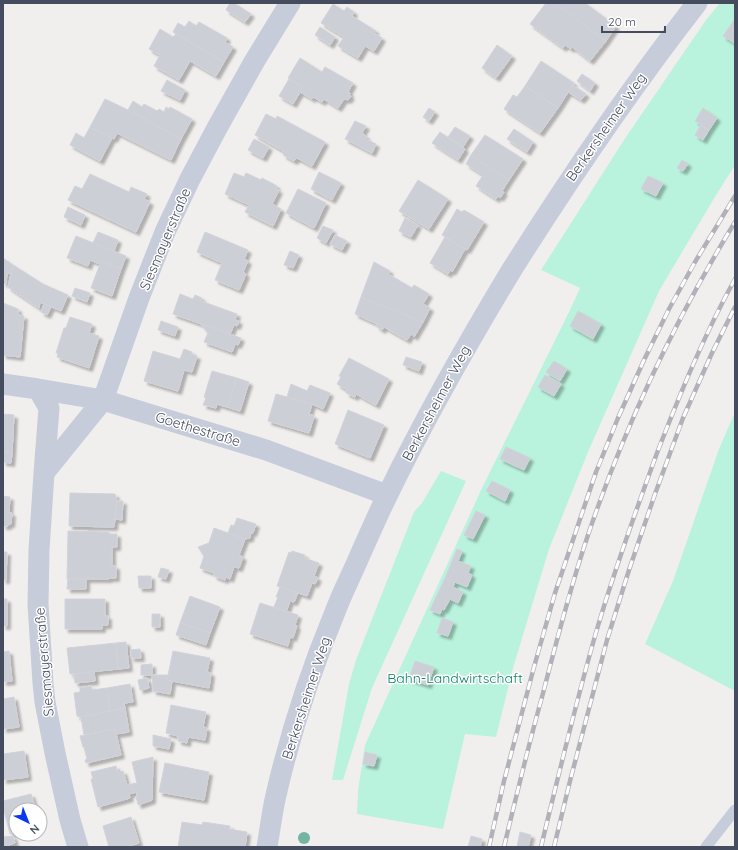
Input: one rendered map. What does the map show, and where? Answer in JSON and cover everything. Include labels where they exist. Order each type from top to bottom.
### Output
[{"type":"street","name":"Siesmayerstraße","points":[[44,473],[103,400],[139,298],[165,232],[217,128],[250,69],[290,3]]},
{"type":"street","name":"Berkersheimer Weg","points":[[267,847],[276,796],[285,760],[319,652],[335,611],[387,495],[444,386],[539,226],[609,122],[697,3]]},
{"type":"street","name":"Goethestraße","points":[[3,384],[103,400],[266,450],[387,495]]},
{"type":"street","name":"Siesmayerstraße","points":[[38,389],[49,408],[39,550],[38,604],[43,683],[45,702],[55,753],[70,820],[78,847]]},
{"type":"lane","points":[[706,847],[735,810]]},
{"type":"green space","name":"Bahn-Landwirtschaft","points":[[720,3],[735,3],[735,165],[659,291],[588,452],[549,549],[513,668],[496,737],[465,734],[443,829],[357,814],[358,791],[365,745],[482,488],[580,288],[541,270],[624,140],[706,20]]},
{"type":"green space","points":[[735,412],[735,691],[645,644],[673,581],[719,449]]},
{"type":"green space","points":[[441,471],[466,481],[372,688],[343,780],[332,780],[349,684],[356,660],[414,512],[422,503]]},
{"type":"building","points":[[230,3],[234,3],[251,14],[245,22],[226,10]]},
{"type":"building","points":[[546,3],[555,3],[606,41],[590,61],[572,47],[571,49],[565,45],[563,48],[530,24]]},
{"type":"building","points":[[555,3],[585,3],[616,26],[606,41]]},
{"type":"building","points":[[333,4],[344,11],[347,7],[354,12],[352,16],[376,31],[374,33],[382,38],[374,51],[365,46],[358,58],[338,46],[344,37],[321,23]]},
{"type":"building","points":[[735,19],[735,42],[734,43],[723,36]]},
{"type":"building","points":[[189,21],[196,26],[199,22],[227,38],[225,42],[233,47],[224,62],[173,32],[178,23],[185,27]]},
{"type":"building","points":[[320,27],[335,37],[330,45],[315,35]]},
{"type":"building","points":[[160,29],[173,37],[176,34],[224,62],[216,76],[190,61],[179,80],[154,66],[160,55],[149,49]]},
{"type":"building","points":[[497,45],[512,56],[496,78],[482,68]]},
{"type":"building","points":[[300,58],[322,72],[325,67],[353,83],[348,92],[351,96],[348,100],[344,99],[338,108],[324,99],[322,102],[313,97],[312,99],[300,92],[303,87],[288,78]]},
{"type":"building","points":[[541,61],[574,83],[558,108],[525,86]]},
{"type":"building","points":[[582,74],[595,83],[590,91],[577,81]]},
{"type":"building","points":[[289,79],[303,87],[293,104],[279,96]]},
{"type":"building","points":[[167,80],[185,90],[180,100],[161,91]]},
{"type":"building","points":[[573,85],[586,94],[581,100],[568,92]]},
{"type":"building","points":[[525,86],[558,108],[540,133],[504,109],[513,95],[517,97]]},
{"type":"building","points":[[105,99],[181,139],[171,160],[117,133],[114,139],[90,127]]},
{"type":"building","points":[[133,101],[142,107],[144,104],[157,111],[159,109],[164,112],[166,107],[169,109],[170,107],[192,119],[181,139],[128,110]]},
{"type":"building","points":[[429,108],[435,112],[429,121],[423,117]]},
{"type":"building","points":[[703,108],[717,118],[709,130],[695,121]]},
{"type":"building","points":[[266,114],[276,119],[277,116],[325,142],[312,166],[297,158],[294,161],[283,155],[285,152],[255,135]]},
{"type":"building","points":[[355,121],[366,126],[362,133],[367,137],[366,139],[376,144],[372,153],[345,139]]},
{"type":"building","points":[[701,125],[709,130],[703,140],[695,135]]},
{"type":"building","points":[[90,127],[112,138],[100,161],[70,145],[76,133],[84,138]]},
{"type":"building","points":[[455,127],[470,136],[463,147],[448,137]]},
{"type":"building","points":[[514,129],[533,142],[527,152],[507,139]]},
{"type":"building","points":[[440,132],[465,149],[458,160],[432,143]]},
{"type":"building","points":[[485,135],[523,159],[509,180],[471,155]]},
{"type":"building","points":[[254,139],[269,147],[263,158],[248,150]]},
{"type":"building","points":[[471,155],[509,180],[502,191],[504,192],[500,198],[498,196],[496,199],[476,186],[483,175],[466,164]]},
{"type":"building","points":[[682,160],[688,164],[683,171],[677,168]]},
{"type":"building","points":[[319,172],[341,183],[332,200],[311,189]]},
{"type":"building","points":[[234,173],[244,177],[246,173],[261,180],[262,178],[277,186],[275,189],[279,190],[272,204],[281,209],[273,226],[245,212],[249,205],[225,194]]},
{"type":"building","points":[[90,174],[129,192],[131,187],[147,194],[144,199],[150,202],[136,232],[68,200],[75,186],[82,189]]},
{"type":"building","points":[[648,176],[663,183],[656,196],[641,189]]},
{"type":"building","points":[[418,180],[448,199],[429,229],[399,211]]},
{"type":"building","points":[[298,189],[326,203],[314,228],[286,213]]},
{"type":"building","points":[[68,207],[85,215],[81,225],[64,217]]},
{"type":"building","points":[[457,209],[462,212],[464,210],[484,222],[467,250],[442,235]]},
{"type":"building","points":[[405,218],[418,225],[411,237],[399,231]]},
{"type":"building","points":[[323,226],[333,230],[326,243],[317,238]]},
{"type":"building","points":[[98,232],[118,240],[114,251],[93,243]]},
{"type":"building","points":[[205,232],[248,250],[244,259],[248,261],[243,272],[246,274],[239,290],[215,280],[222,263],[197,252]]},
{"type":"building","points":[[335,235],[347,241],[342,250],[330,244]]},
{"type":"building","points":[[76,236],[126,256],[121,269],[101,261],[100,264],[90,260],[88,266],[67,258]]},
{"type":"building","points":[[445,237],[465,249],[452,272],[450,270],[448,274],[430,263]]},
{"type":"building","points":[[290,251],[299,255],[293,268],[284,265]]},
{"type":"building","points":[[3,258],[13,265],[11,274],[7,273],[6,284],[3,283]]},
{"type":"building","points":[[101,261],[121,269],[112,296],[91,288]]},
{"type":"building","points":[[374,262],[390,271],[388,274],[412,288],[414,285],[429,294],[423,304],[430,308],[423,322],[361,297]]},
{"type":"building","points":[[13,265],[43,284],[68,295],[61,311],[40,302],[39,308],[8,287]]},
{"type":"building","points":[[75,288],[90,293],[87,302],[72,296]]},
{"type":"building","points":[[180,294],[193,299],[195,295],[202,298],[201,301],[237,314],[235,320],[239,321],[237,326],[234,325],[230,334],[173,314]]},
{"type":"building","points":[[361,297],[423,322],[414,337],[411,334],[407,340],[384,327],[382,330],[376,326],[377,324],[355,314]]},
{"type":"building","points":[[3,303],[18,309],[18,315],[24,316],[20,357],[3,355]]},
{"type":"building","points":[[44,304],[51,307],[47,315],[41,312]]},
{"type":"building","points":[[578,311],[601,324],[593,339],[570,326]]},
{"type":"building","points":[[70,317],[92,324],[89,333],[99,336],[89,368],[57,357],[58,353],[56,353],[64,328],[66,328]]},
{"type":"building","points":[[161,321],[178,327],[175,336],[158,330]]},
{"type":"building","points":[[200,323],[241,338],[238,345],[235,344],[232,352],[204,342],[208,333]]},
{"type":"building","points":[[184,349],[197,356],[192,372],[184,370],[178,391],[144,381],[153,351],[180,359]]},
{"type":"building","points":[[406,357],[422,362],[419,371],[403,365]]},
{"type":"building","points":[[349,358],[389,379],[376,405],[356,394],[355,397],[346,393],[347,390],[337,384],[341,377],[339,376]]},
{"type":"building","points":[[554,361],[567,369],[560,381],[546,372]]},
{"type":"building","points":[[212,371],[237,378],[227,407],[217,404],[216,408],[203,405]]},
{"type":"building","points":[[545,375],[561,384],[554,396],[538,387]]},
{"type":"building","points":[[237,378],[249,382],[240,411],[227,407]]},
{"type":"building","points":[[291,384],[307,391],[310,385],[330,393],[323,409],[312,404],[287,397]]},
{"type":"building","points":[[276,394],[312,404],[309,414],[314,416],[309,433],[268,421]]},
{"type":"building","points":[[348,410],[384,425],[370,458],[335,444]]},
{"type":"building","points":[[3,414],[14,415],[12,453],[3,452]]},
{"type":"building","points":[[506,447],[530,458],[524,470],[500,459]]},
{"type":"building","points":[[3,452],[12,453],[11,463],[3,462]]},
{"type":"building","points":[[492,481],[510,490],[505,501],[486,491]]},
{"type":"building","points":[[70,493],[115,494],[117,501],[114,527],[69,526]]},
{"type":"building","points":[[3,496],[10,497],[9,513],[12,513],[11,524],[8,524],[8,526],[3,526]]},
{"type":"building","points":[[117,501],[123,501],[122,520],[115,519]]},
{"type":"building","points":[[476,511],[485,515],[473,539],[464,535]]},
{"type":"building","points":[[237,518],[256,524],[253,533],[251,532],[250,538],[245,539],[228,533],[231,525],[234,526]]},
{"type":"building","points":[[214,528],[245,539],[239,555],[243,557],[239,568],[234,567],[230,579],[226,577],[225,580],[214,576],[214,573],[200,568],[204,556],[198,547],[209,543]]},
{"type":"building","points":[[68,531],[109,532],[109,534],[117,534],[117,547],[112,547],[112,566],[116,566],[116,578],[67,579]]},
{"type":"building","points":[[457,549],[462,551],[458,561],[471,566],[468,573],[472,575],[467,587],[445,578]]},
{"type":"building","points":[[292,551],[305,555],[304,558],[319,563],[314,576],[318,578],[315,584],[312,583],[307,596],[277,586],[289,552],[291,553]]},
{"type":"building","points":[[3,552],[7,552],[6,580],[3,580]]},
{"type":"building","points":[[161,568],[169,570],[166,579],[158,577]]},
{"type":"building","points":[[138,576],[151,576],[151,588],[139,588]]},
{"type":"building","points":[[68,578],[86,579],[86,589],[67,589]]},
{"type":"building","points":[[445,578],[455,582],[453,587],[463,592],[458,603],[450,599],[440,614],[430,610]]},
{"type":"building","points":[[280,587],[298,593],[294,602],[290,601],[286,612],[274,607]]},
{"type":"building","points":[[190,596],[220,607],[210,633],[180,623]]},
{"type":"building","points":[[3,599],[7,599],[7,626],[3,626]]},
{"type":"building","points":[[65,599],[105,599],[105,616],[108,616],[108,625],[102,625],[102,629],[65,629]]},
{"type":"building","points":[[260,603],[298,615],[295,625],[297,626],[293,638],[290,637],[288,646],[250,634]]},
{"type":"building","points":[[152,614],[160,614],[160,627],[152,627]]},
{"type":"building","points":[[442,618],[453,622],[448,636],[437,633]]},
{"type":"building","points":[[180,623],[210,633],[206,645],[176,635]]},
{"type":"building","points":[[126,642],[129,668],[118,669],[116,643]]},
{"type":"building","points":[[116,643],[118,669],[70,674],[67,648]]},
{"type":"building","points":[[140,649],[141,658],[131,658],[131,650]]},
{"type":"building","points":[[9,651],[12,681],[3,682],[3,652]]},
{"type":"building","points":[[173,651],[210,658],[207,672],[211,673],[209,688],[167,680]]},
{"type":"building","points":[[415,661],[434,667],[428,685],[409,679]]},
{"type":"building","points":[[152,664],[152,675],[141,675],[141,665]]},
{"type":"building","points":[[94,671],[95,681],[75,683],[74,674]]},
{"type":"building","points":[[152,675],[168,675],[167,680],[172,681],[170,694],[153,691]]},
{"type":"building","points":[[147,678],[149,688],[140,690],[138,680]]},
{"type":"building","points":[[130,684],[133,702],[124,703],[125,708],[110,711],[107,688]]},
{"type":"building","points":[[91,686],[92,690],[107,688],[110,711],[81,717],[77,716],[74,693],[80,692],[80,688]]},
{"type":"building","points":[[14,697],[19,727],[3,729],[3,699]]},
{"type":"building","points":[[171,705],[206,712],[203,727],[207,728],[205,740],[188,737],[187,743],[178,741],[178,736],[166,733]]},
{"type":"building","points":[[125,708],[129,732],[116,734],[115,729],[84,735],[81,717]]},
{"type":"building","points":[[115,729],[121,755],[86,763],[85,760],[87,759],[80,736]]},
{"type":"building","points":[[153,735],[171,739],[169,749],[153,746]]},
{"type":"building","points":[[24,751],[28,777],[3,780],[3,754]]},
{"type":"building","points":[[365,752],[377,755],[374,766],[363,764]]},
{"type":"building","points":[[153,757],[152,800],[138,805],[136,796],[137,792],[133,793],[131,784],[137,783],[132,762]]},
{"type":"building","points":[[165,763],[209,772],[204,800],[159,792]]},
{"type":"building","points":[[116,766],[117,772],[123,771],[127,785],[131,784],[133,793],[129,794],[130,798],[98,807],[91,779],[93,779],[91,772]]},
{"type":"building","points":[[31,794],[34,802],[8,802],[8,826],[3,801]]},
{"type":"building","points":[[131,817],[139,843],[125,847],[109,847],[103,826]]},
{"type":"building","points":[[182,822],[202,825],[203,822],[230,826],[229,829],[247,832],[245,847],[178,847]]},
{"type":"building","points":[[520,832],[531,835],[528,847],[517,847]]},
{"type":"building","points":[[8,836],[8,842],[15,843],[3,847],[3,837]]},
{"type":"building","points":[[471,836],[482,839],[480,847],[468,847]]},
{"type":"railway","points":[[489,847],[504,781],[555,593],[596,472],[618,418],[669,309],[695,262],[735,196]]},
{"type":"railway","points":[[504,847],[527,753],[564,616],[581,555],[602,494],[635,414],[672,335],[735,222]]},
{"type":"railway","points":[[541,847],[588,662],[624,544],[657,453],[684,387],[703,343],[735,279]]},
{"type":"railway","points":[[554,847],[607,640],[629,570],[683,418],[712,353],[735,307]]}]
